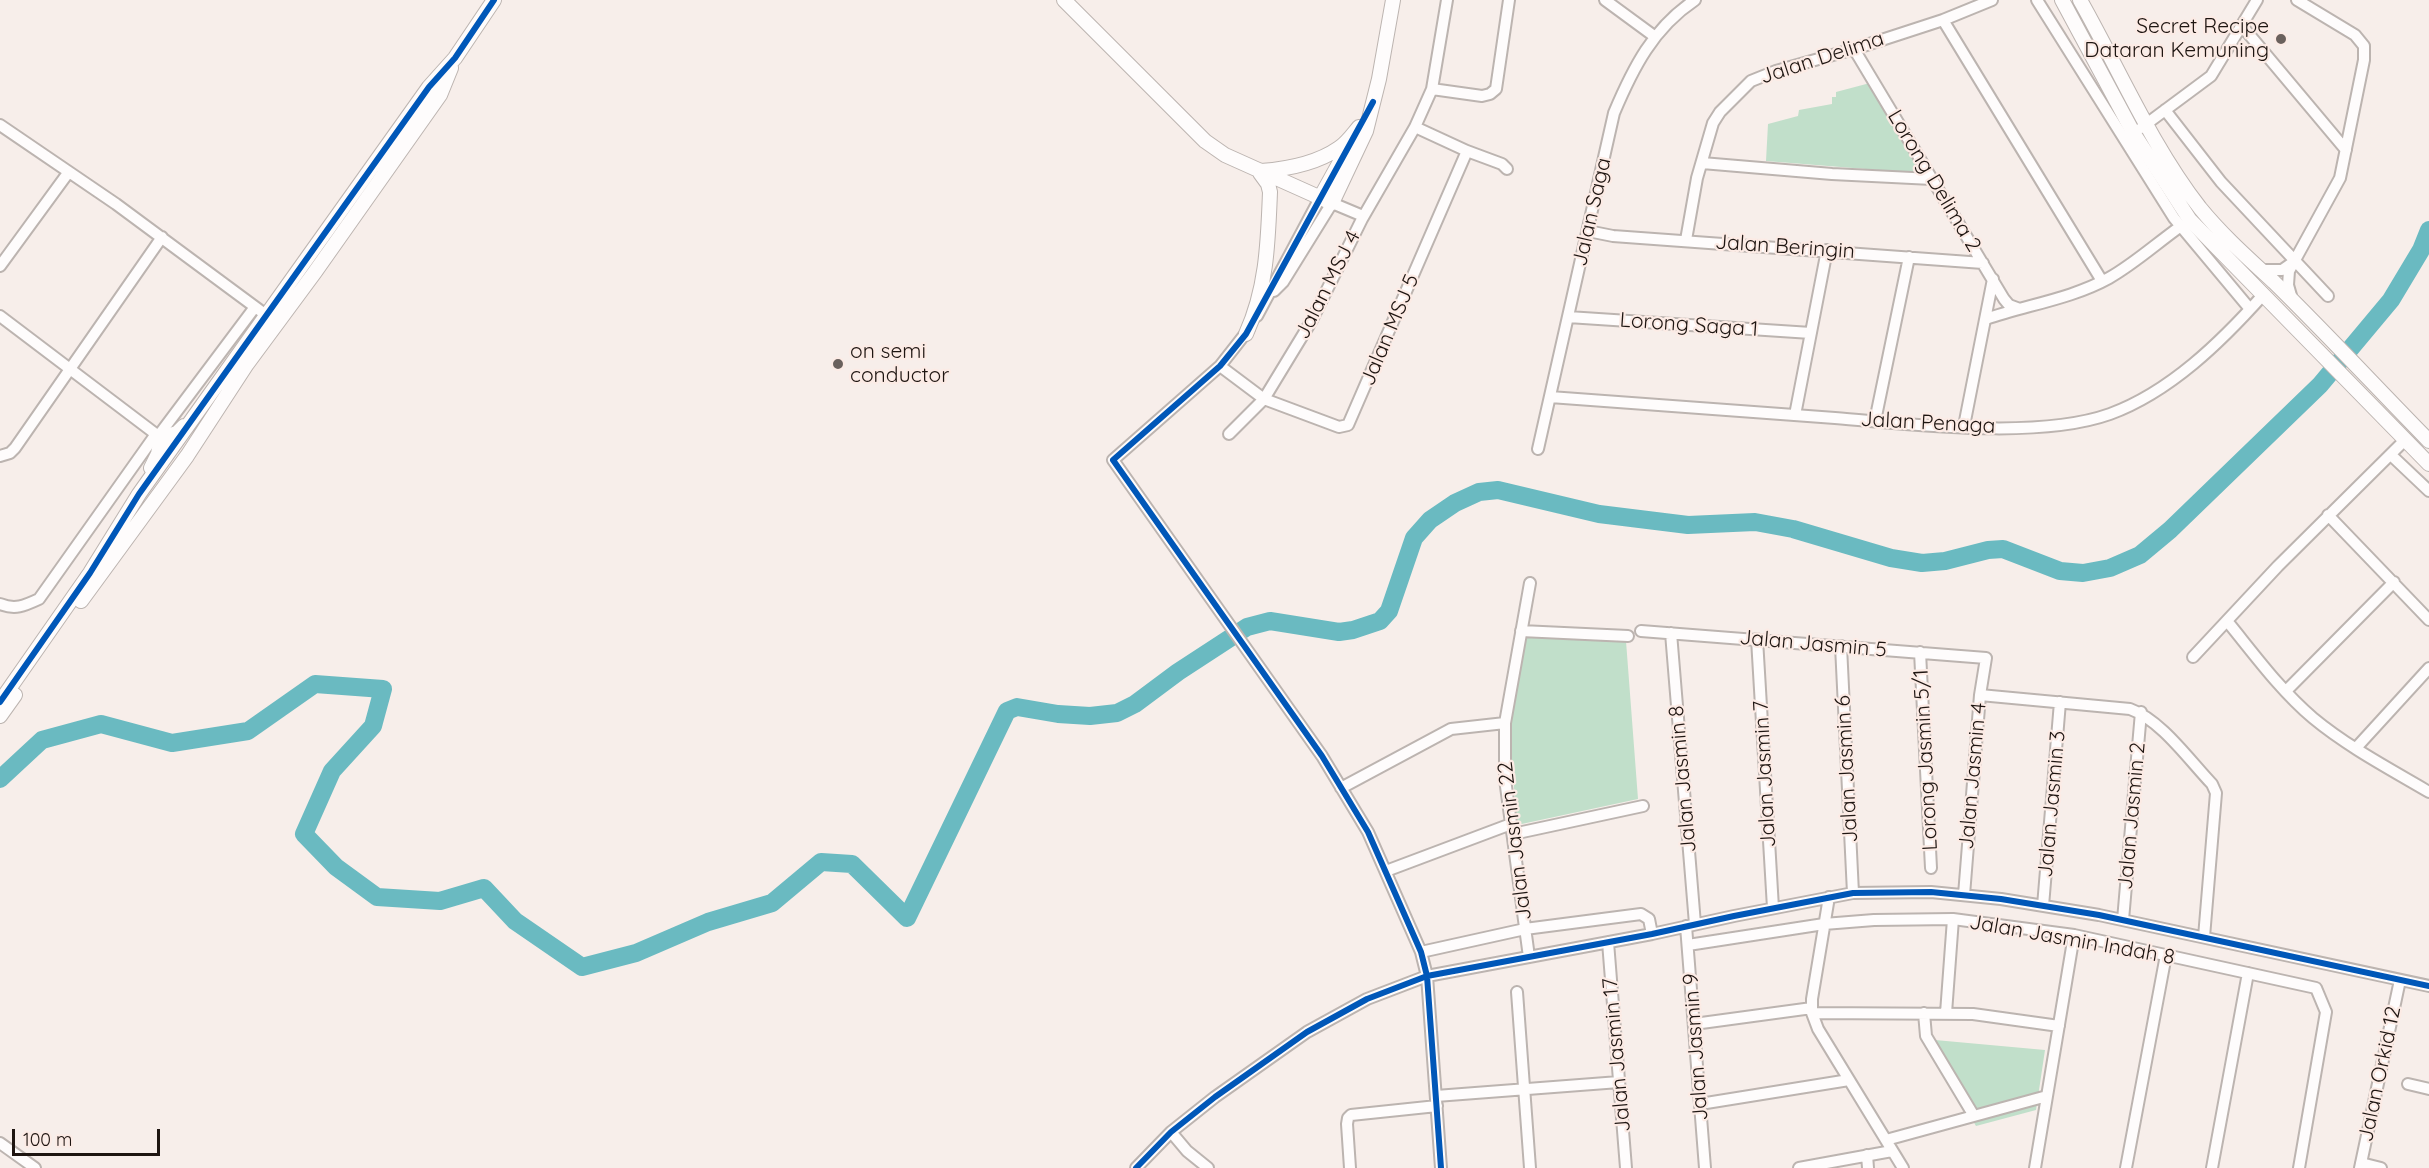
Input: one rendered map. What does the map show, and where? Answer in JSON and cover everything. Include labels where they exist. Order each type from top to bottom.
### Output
[{"type":"street","points":[[0,604],[12,608],[22,607],[39,599],[159,436],[260,311],[429,87],[455,58],[494,0]]},
{"type":"street","points":[[1064,0],[1205,141],[1225,155],[1258,171],[1364,216]]},
{"type":"street","points":[[1393,0],[1366,131],[1268,298],[1246,334],[1220,366],[1113,460],[1322,756],[1368,832],[1421,952],[1427,976],[1441,1168]]},
{"type":"street","name":"Jalan MSJ 4","points":[[1229,434],[1264,399],[1312,320],[1364,216],[1415,127],[1432,89],[1447,0]]},
{"type":"street","points":[[1432,89],[1482,96],[1496,89],[1509,0]]},
{"type":"street","points":[[1605,0],[1654,36]]},
{"type":"street","name":"Jalan Saga","points":[[1538,448],[1614,113],[1631,72],[1654,36],[1683,8],[1695,0]]},
{"type":"street","name":"Jalan Delima","points":[[1686,240],[1696,178],[1707,139],[1719,112],[1751,81],[1776,71],[1854,50],[1943,20],[1992,0]]},
{"type":"street","points":[[2037,0],[2181,226],[2250,309]]},
{"type":"street","points":[[2062,0],[2134,134],[2190,220],[2429,464]]},
{"type":"street","points":[[2080,0],[2147,124],[2199,207],[2222,234],[2261,270],[2429,441]]},
{"type":"street","points":[[2134,134],[2211,76],[2257,0]]},
{"type":"street","points":[[2292,302],[2288,278],[2294,260],[2340,178],[2364,60],[2364,46],[2355,35],[2297,0]]},
{"type":"street","points":[[1943,20],[2102,281]]},
{"type":"street","points":[[2242,26],[2346,150]]},
{"type":"street","name":"Lorong Delima 2","points":[[1854,50],[2004,298],[2009,305],[2017,308]]},
{"type":"street","points":[[0,316],[173,447],[182,448],[189,444],[248,364],[440,95],[455,58]]},
{"type":"street","points":[[1326,200],[1359,127],[1373,102]]},
{"type":"street","points":[[2165,110],[2221,182],[2328,297]]},
{"type":"street","points":[[0,125],[162,237],[260,311]]},
{"type":"street","points":[[1258,171],[1287,169],[1324,156],[1341,148],[1359,127]]},
{"type":"street","points":[[1415,127],[1502,164],[1507,169]]},
{"type":"street","name":"Jalan MSJ 5","points":[[1220,366],[1264,399],[1339,427],[1348,424],[1467,151]]},
{"type":"street","points":[[1702,163],[1832,174],[1932,178]]},
{"type":"street","points":[[1246,334],[1256,312],[1266,267],[1270,192],[1268,184],[1258,171]]},
{"type":"street","points":[[0,266],[68,173]]},
{"type":"street","points":[[1986,319],[2017,308],[2070,295],[2102,281],[2181,226]]},
{"type":"street","name":"Jalan Beringin","points":[[1588,231],[1613,236],[1983,263]]},
{"type":"street","points":[[0,456],[10,453],[15,448],[162,237]]},
{"type":"street","points":[[1795,415],[1827,250]]},
{"type":"street","points":[[1875,421],[1910,257]]},
{"type":"street","points":[[2261,270],[2283,270],[2294,260]]},
{"type":"street","points":[[1964,426],[1993,279]]},
{"type":"street","name":"Jalan Penaga","points":[[1550,397],[1964,426],[2046,425],[2083,421],[2134,404],[2169,382],[2206,352],[2263,295]]},
{"type":"street","points":[[0,702],[90,573],[139,494],[202,404],[260,311]]},
{"type":"street","name":"Lorong Saga 1","points":[[1568,317],[1811,333]]},
{"type":"street","points":[[0,716],[187,456],[248,364]]},
{"type":"street","points":[[2193,657],[2328,515],[2405,440],[2408,432],[2406,427],[2357,367]]},
{"type":"street","points":[[159,436],[177,433],[202,404]]},
{"type":"street","points":[[139,494],[158,454],[159,436]]},
{"type":"street","points":[[120,548],[173,466],[175,457],[173,447]]},
{"type":"street","points":[[2391,455],[2429,490]]},
{"type":"street","points":[[2328,515],[2427,614]]},
{"type":"street","points":[[2286,691],[2394,582]]},
{"type":"street","name":"Jalan Jasmin 22","points":[[1529,957],[1505,779],[1505,723],[1530,583]]},
{"type":"street","points":[[2227,621],[2286,691],[2313,718],[2356,748],[2429,792]]},
{"type":"street","points":[[1521,631],[1628,636]]},
{"type":"street","name":"Jalan Jasmin 5","points":[[1641,631],[1986,657]]},
{"type":"street","name":"Jalan Jasmin 8","points":[[1671,633],[1691,926]]},
{"type":"street","name":"Jalan Jasmin 7","points":[[1757,639],[1773,908]]},
{"type":"street","name":"Jalan Jasmin 6","points":[[1841,646],[1853,893]]},
{"type":"street","name":"Lorong Jasmin 5/1","points":[[1920,652],[1931,868]]},
{"type":"street","name":"Jalan Jasmin 4","points":[[1964,895],[1980,695],[1986,657]]},
{"type":"street","points":[[2356,748],[2429,668]]},
{"type":"street","points":[[1980,695],[2130,708],[2141,712],[2154,722],[2211,784],[2216,793],[2204,937]]},
{"type":"street","name":"Jalan Jasmin 3","points":[[2043,906],[2060,702]]},
{"type":"street","name":"Jalan Jasmin 2","points":[[2123,920],[2141,712]]},
{"type":"street","points":[[1341,788],[1451,729],[1505,723]]},
{"type":"street","points":[[1386,871],[1512,829],[1643,806]]},
{"type":"street","points":[[1136,1168],[1171,1132],[1215,1097],[1307,1032],[1367,999],[1427,976],[1652,934],[1853,893],[1964,895],[2043,906],[2123,920],[2429,986]]},
{"type":"street","points":[[1829,897],[1812,1011],[1818,1029],[1903,1168]]},
{"type":"street","points":[[1421,952],[1526,929],[1641,914],[1649,919],[1652,934]]},
{"type":"street","points":[[1946,1013],[1953,919]]},
{"type":"street","name":"Jalan Jasmin Indah 8","points":[[1688,945],[1824,924],[1874,920],[1953,919],[2074,935],[2316,988],[2326,1012],[2299,1168]]},
{"type":"street","name":"Jalan Jasmin 9","points":[[1691,926],[1688,945],[1706,1168]]},
{"type":"street","points":[[2035,1168],[2074,935]]},
{"type":"street","name":"Jalan Jasmin 17","points":[[1608,942],[1626,1168]]},
{"type":"street","points":[[2126,1168],[2166,955]]},
{"type":"street","points":[[2212,1168],[2248,973]]},
{"type":"street","name":"Jalan Orkid 12","points":[[2361,1166],[2400,980]]},
{"type":"street","points":[[1517,992],[1530,1168]]},
{"type":"street","points":[[1694,1024],[1812,1011],[1973,1014],[2059,1026]]},
{"type":"street","points":[[1924,1013],[1926,1036],[1974,1116]]},
{"type":"street","points":[[1700,1104],[1849,1080]]},
{"type":"street","points":[[1350,1168],[1347,1124],[1351,1115],[1524,1089],[1619,1082]]},
{"type":"street","points":[[2408,1084],[2429,1089]]},
{"type":"street","points":[[1886,1140],[2047,1096]]},
{"type":"street","points":[[1171,1132],[1186,1151],[1208,1168]]},
{"type":"street","points":[[0,1143],[34,1168]]},
{"type":"street","points":[[1799,1168],[1892,1151]]},
{"type":"street","points":[[1867,1155],[1868,1168]]},
{"type":"street","points":[[2361,1166],[2381,1168]]},
{"type":"green space","points":[[1870,83],[1928,174],[1766,161],[1768,124],[1798,116],[1799,110],[1832,104],[1832,97],[1836,97],[1836,92]]},
{"type":"green space","points":[[1524,636],[1626,641],[1638,799],[1517,825],[1509,725]]},
{"type":"green space","points":[[1924,1039],[2045,1050],[2036,1110],[1976,1126]]},
{"type":"waterway","points":[[0,779],[42,740],[101,724],[172,743],[248,731],[315,684],[383,689],[373,726],[332,771],[304,834],[336,867],[377,897],[440,901],[484,888],[515,921],[582,967],[636,953],[708,922],[772,903],[821,862],[852,864],[907,918],[1007,711],[1017,707],[1058,714],[1090,716],[1117,713],[1135,704],[1178,672],[1247,627],[1270,621],[1339,632],[1380,621],[1389,611],[1414,538],[1430,520],[1455,503],[1479,492],[1498,490],[1599,514],[1688,525],[1755,522],[1793,529],[1891,558],[1922,563],[1945,561],[1988,550],[2003,549],[2060,571],[2083,573],[2110,568],[2140,555],[2170,530],[2320,385],[2391,300],[2421,250],[2429,230]]},
{"type":"cycle path","points":[[0,702],[90,573],[139,494],[429,87],[455,58],[494,0]]},
{"type":"cycle path","points":[[1373,102],[1246,334],[1220,366],[1113,460],[1322,756],[1368,832],[1421,952],[1427,976],[1441,1168]]},
{"type":"cycle path","points":[[1136,1168],[1171,1132],[1215,1097],[1307,1032],[1367,999],[1427,976],[1652,934],[1853,893],[1931,892],[2001,899],[2099,915],[2429,986]]},
{"type":"place","name":"Secret Recipe Dataran Kemuning","points":[[2281,39]]},
{"type":"place","name":"on semi conductor","points":[[838,364]]}]
